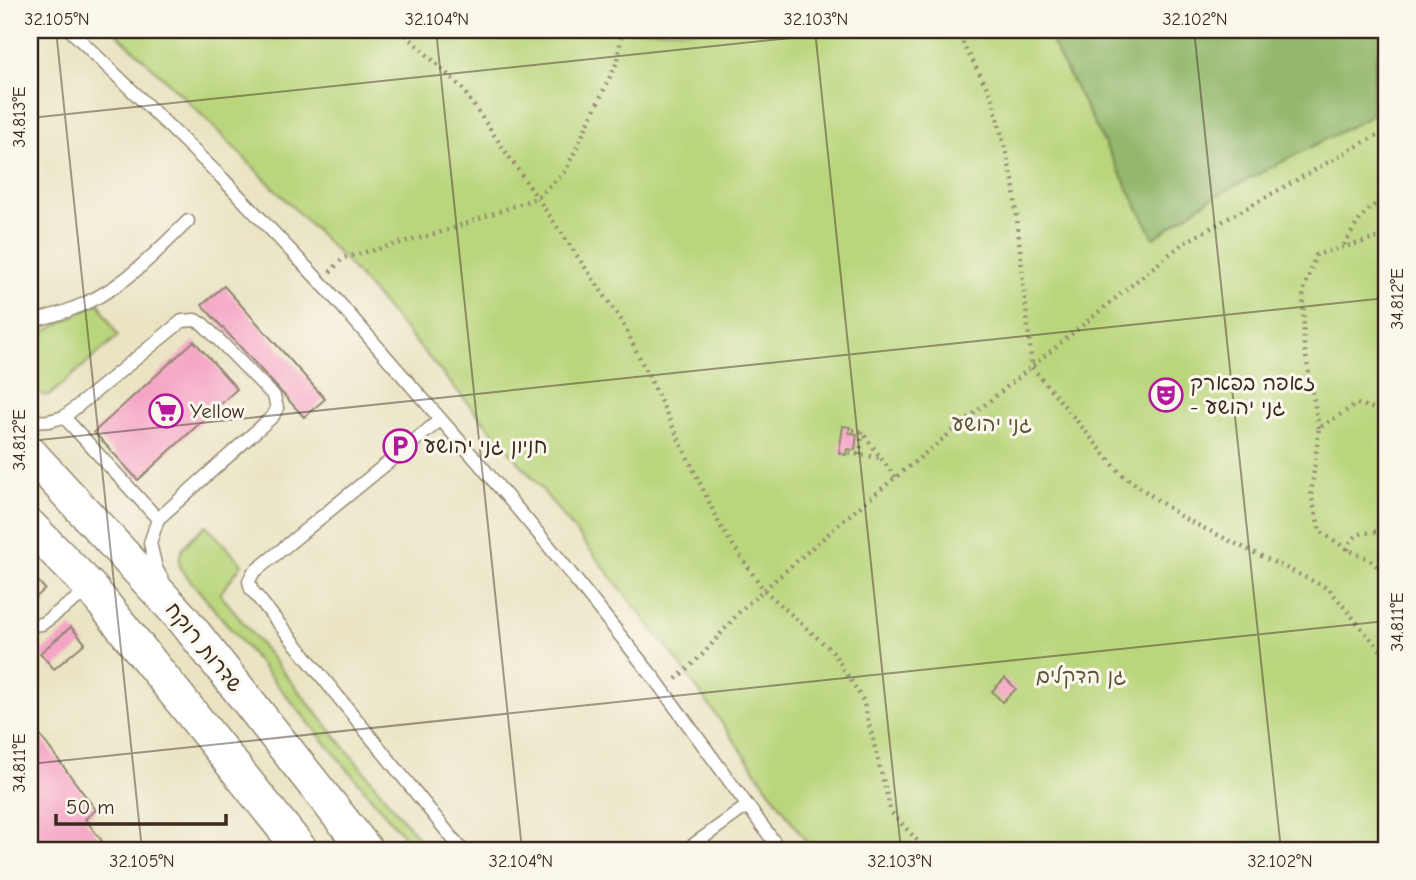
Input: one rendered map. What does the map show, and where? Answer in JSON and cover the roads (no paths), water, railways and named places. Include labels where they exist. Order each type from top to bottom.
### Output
[{"type":"main road","name":"שדרות רוקח","points":[[30,453],[183,619],[366,850]]},
{"type":"main road","points":[[30,527],[91,588],[301,850]]},
{"type":"lane","points":[[70,30],[222,178],[387,357],[548,545],[663,690],[780,850]]},
{"type":"lane","points":[[30,321],[78,306],[117,286],[138,270],[188,221]]},
{"type":"lane","points":[[30,422],[64,417],[182,321],[195,320],[203,324],[274,396],[276,408],[273,416],[159,519],[150,543],[156,568],[183,619]]},
{"type":"lane","points":[[64,417],[159,519]]},
{"type":"lane","points":[[440,419],[253,573],[249,581],[251,589],[462,850]]},
{"type":"lane","points":[[30,625],[42,624],[91,588]]},
{"type":"lane","points":[[686,850],[747,806]]},
{"type":"place","name":"זאפה בפארק - גני יהושע","points":[[1166,395]]},
{"type":"place","name":"Yellow","points":[[166,411]]},
{"type":"place","name":"חניון גני יהושע","points":[[400,446]]},
{"type":"park label","name":"גני יהושע","points":[[992,424]]},
{"type":"park label","name":"גן הדקלים","points":[[1081,676]]}]
